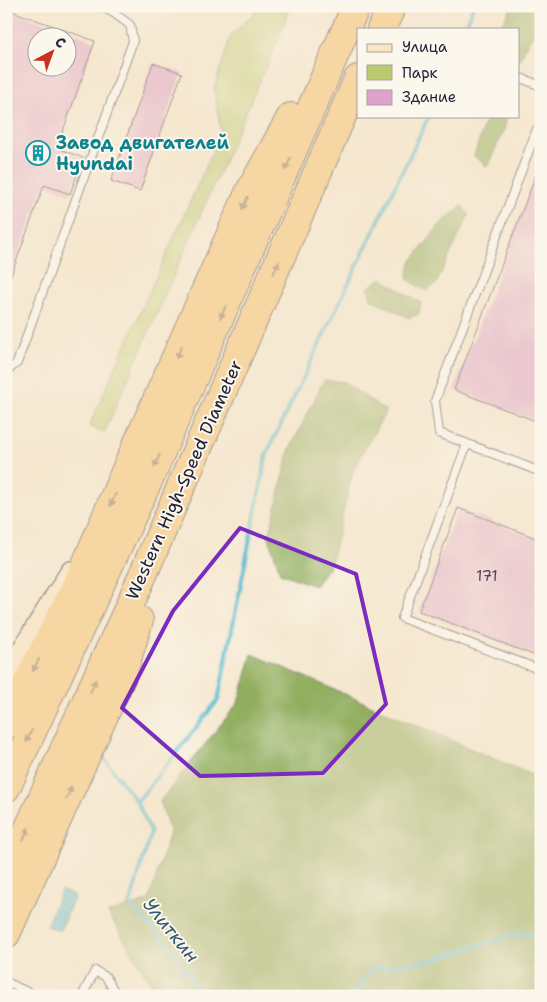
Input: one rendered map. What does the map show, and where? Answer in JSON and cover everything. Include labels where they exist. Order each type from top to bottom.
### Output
[{"type":"highway","points":[[6,725],[78,583],[249,193],[351,6]]},
{"type":"highway","name":"Western High-Speed Diameter","points":[[6,788],[150,477],[356,6]]},
{"type":"highway","points":[[382,28],[392,6]]},
{"type":"highway","name":"Western High-Speed Diameter","points":[[6,878],[180,490],[357,81]]},
{"type":"highway","points":[[6,934],[122,674],[180,490]]},
{"type":"main road","points":[[6,677],[102,526]]},
{"type":"lane","points":[[6,372],[17,363],[133,41],[130,25],[111,11],[98,6]]},
{"type":"lane","points":[[520,78],[541,86]]},
{"type":"lane","points":[[541,131],[536,129],[435,401],[439,433],[541,472]]},
{"type":"lane","points":[[467,444],[402,618],[541,670]]},
{"type":"lane","points":[[82,996],[95,971],[106,977],[117,996]]},
{"type":"lane","points":[[6,982],[36,996]]},
{"type":"highlighted area","points":[[240,528],[356,574],[386,704],[323,773],[200,776],[122,708],[173,611]]},
{"type":"green space","points":[[262,6],[291,6],[277,42],[104,433],[89,426],[221,133],[214,88],[231,35]]},
{"type":"green space","points":[[512,6],[541,6],[541,24],[529,40],[520,60],[520,28],[500,28]]},
{"type":"green space","points":[[486,118],[507,118],[504,130],[487,167],[474,156]]},
{"type":"green space","points":[[462,206],[469,215],[436,284],[426,291],[407,279],[411,262],[443,221]]},
{"type":"green space","points":[[381,278],[421,303],[419,314],[409,318],[371,299],[368,288]]},
{"type":"green space","points":[[324,380],[344,382],[386,411],[353,471],[331,563],[315,586],[280,573],[269,537],[289,451]]},
{"type":"green space","points":[[252,654],[541,779],[541,996],[158,996],[108,913],[149,900],[170,832],[160,801],[238,703]]},
{"type":"water","points":[[61,890],[75,896],[60,931],[46,926]]},
{"type":"building","name":"Завод двигателей Hyundai","points":[[6,9],[59,28],[28,28],[28,78],[78,78],[78,35],[95,41],[57,148],[83,158],[70,194],[44,185],[8,284],[6,284]]},
{"type":"building","points":[[153,63],[182,73],[140,191],[111,181]]},
{"type":"building","points":[[541,164],[541,423],[454,390]]},
{"type":"building","points":[[458,508],[541,540],[541,658],[419,611]]},
{"type":"waterway","points":[[465,28],[473,6]]},
{"type":"waterway","points":[[137,802],[218,700],[267,453],[428,118]]},
{"type":"waterway","name":"Улиткин","points":[[99,752],[137,802],[151,832],[130,904],[177,955],[202,996]]},
{"type":"waterway","points":[[352,996],[371,969],[428,961],[519,933],[541,939]]},
{"type":"place","name":"Завод двигателей Hyundai","points":[[38,153]]}]
